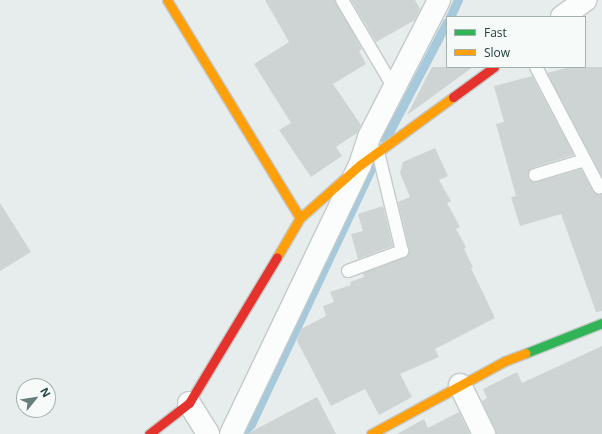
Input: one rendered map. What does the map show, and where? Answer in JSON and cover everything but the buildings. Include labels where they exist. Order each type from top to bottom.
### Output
[{"type":"street","points":[[167,0],[300,218]]},
{"type":"street","points":[[563,16],[585,0]]},
{"type":"street","points":[[231,434],[360,165],[369,137],[435,3]]},
{"type":"street","points":[[149,434],[189,403],[300,218],[360,165],[493,68]]},
{"type":"street","points":[[374,433],[505,361],[602,323]]},
{"type":"street","points":[[460,386],[484,434]]},
{"type":"street","points":[[189,403],[208,434]]},
{"type":"lane","points":[[342,0],[394,88]]},
{"type":"lane","points":[[537,68],[599,187]]},
{"type":"lane","points":[[348,271],[402,251],[378,152]]},
{"type":"lane","points":[[535,175],[585,160]]},
{"type":"waterway","points":[[450,16],[458,0]]},
{"type":"waterway","points":[[385,140],[446,24]]},
{"type":"waterway","points":[[242,434],[251,424],[375,161]]},
{"type":"traffic: fast","points":[[526,353],[602,323]]},
{"type":"traffic: slow","points":[[167,0],[300,218]]},
{"type":"traffic: slow","points":[[277,257],[300,218],[360,165],[453,97]]},
{"type":"traffic: slow","points":[[371,434],[505,361],[526,353]]},
{"type":"traffic: jam","points":[[453,97],[493,68]]},
{"type":"traffic: jam","points":[[149,434],[189,403],[277,257]]}]
